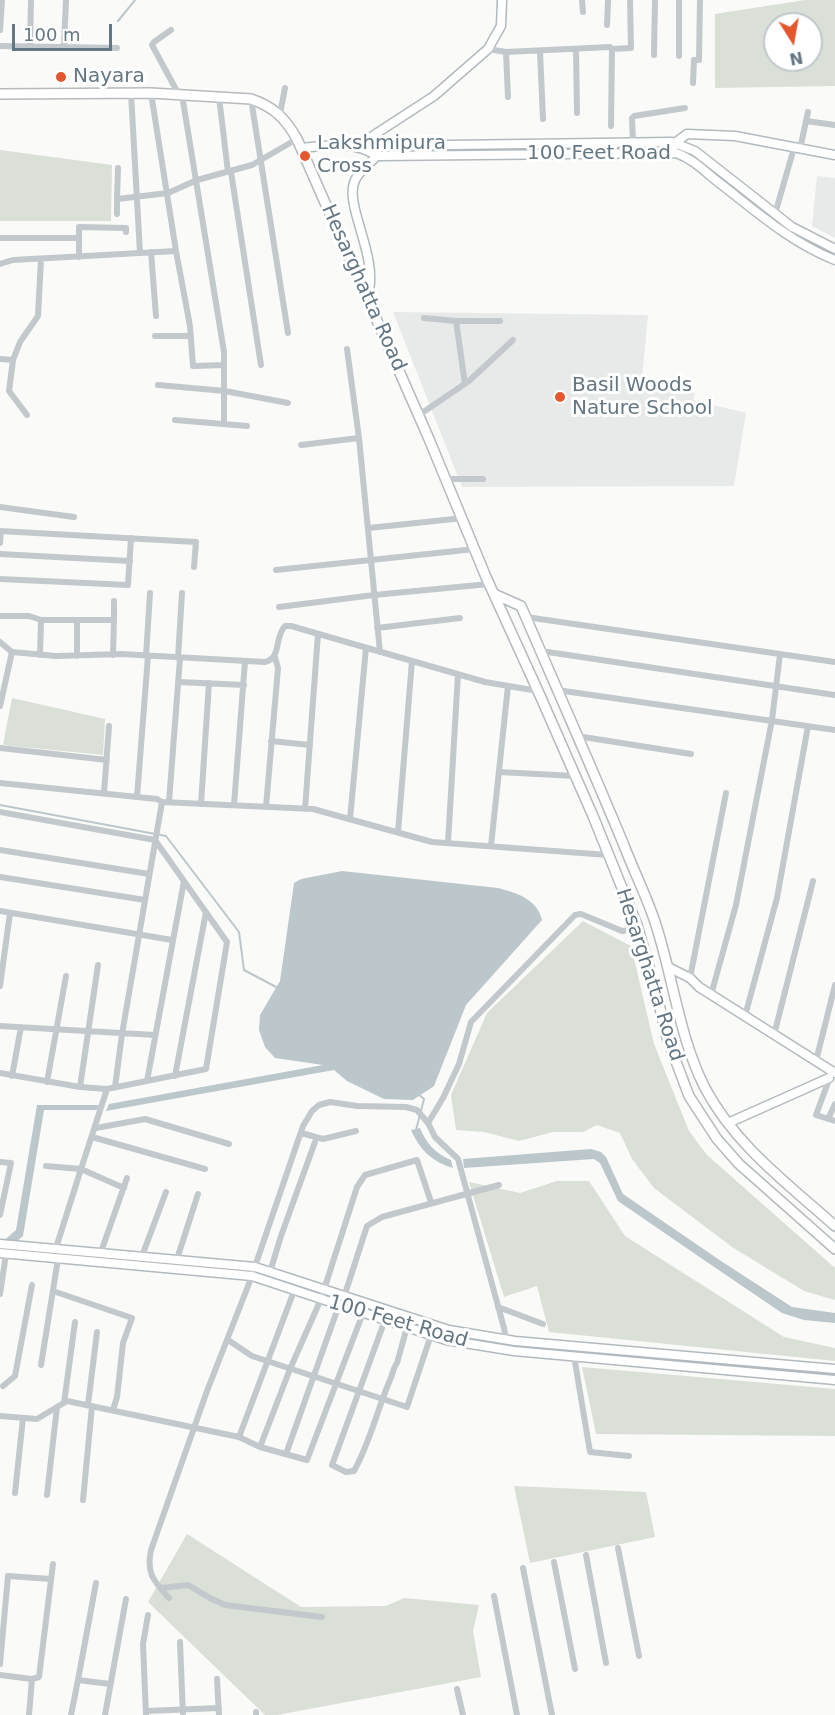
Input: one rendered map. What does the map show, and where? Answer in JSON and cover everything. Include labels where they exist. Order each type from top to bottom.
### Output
[{"type":"main road","points":[[357,147],[434,96],[488,49],[501,26],[502,0]]},
{"type":"main road","name":"Hesarghatta Road","points":[[0,94],[151,93],[251,99],[266,104],[289,124],[419,415],[489,584],[538,691],[608,855],[638,929],[666,1035],[689,1096],[717,1139],[739,1164],[835,1249]]},
{"type":"main road","points":[[671,152],[675,143],[687,134],[735,136],[835,155]]},
{"type":"main road","name":"100 Feet Road","points":[[301,148],[675,143],[690,147],[701,154],[792,227],[835,249]]},
{"type":"main road","name":"100 Feet Road","points":[[372,148],[377,156],[671,152],[681,154],[695,162],[786,235],[835,260]]},
{"type":"main road","points":[[367,298],[371,286],[370,258],[355,206],[353,188],[355,180],[363,169],[377,156]]},
{"type":"main road","name":"Hesarghatta Road","points":[[494,594],[521,606],[541,651],[654,919],[683,1030],[705,1088],[752,1152],[835,1226]]},
{"type":"main road","name":"Hesarghatta Road","points":[[668,967],[690,978],[711,995],[816,1061],[832,1074]]},
{"type":"main road","points":[[729,1123],[832,1074]]},
{"type":"main road","name":"100 Feet Road","points":[[0,1244],[177,1259],[253,1271],[294,1291],[446,1340],[514,1351],[835,1380]]},
{"type":"main road","name":"100 Feet Road","points":[[3,1254],[270,1272],[449,1330],[506,1339],[835,1370]]},
{"type":"street","points":[[0,30],[2,0]]},
{"type":"street","points":[[30,46],[31,0]]},
{"type":"street","points":[[64,46],[66,0]]},
{"type":"street","points":[[582,0],[583,12]]},
{"type":"street","points":[[607,25],[608,0]]},
{"type":"street","points":[[488,49],[507,52],[608,46],[612,49],[631,48],[630,0]]},
{"type":"street","points":[[654,55],[655,0]]},
{"type":"street","points":[[679,0],[679,56]]},
{"type":"street","points":[[693,83],[694,60],[699,60],[700,0]]},
{"type":"street","points":[[171,30],[152,45],[180,95],[197,180],[221,334],[225,392],[224,424]]},
{"type":"street","points":[[0,46],[117,48]]},
{"type":"street","points":[[576,49],[577,114]]},
{"type":"street","points":[[611,126],[612,49]]},
{"type":"street","points":[[540,51],[543,119]]},
{"type":"street","points":[[507,52],[508,98]]},
{"type":"street","points":[[280,114],[285,88]]},
{"type":"street","points":[[131,93],[140,253]]},
{"type":"street","points":[[151,93],[191,336],[193,366],[224,365]]},
{"type":"street","points":[[219,97],[261,365]]},
{"type":"street","points":[[251,99],[288,333]]},
{"type":"street","points":[[633,143],[632,118],[634,116],[685,108]]},
{"type":"street","points":[[775,214],[808,112]]},
{"type":"street","points":[[806,121],[835,125]]},
{"type":"street","points":[[117,199],[168,193],[197,180],[229,172],[261,160],[297,139]]},
{"type":"street","points":[[117,214],[118,168]]},
{"type":"street","points":[[79,257],[79,227],[126,228],[126,232]]},
{"type":"street","points":[[0,238],[79,238]]},
{"type":"street","points":[[0,264],[41,259],[176,251]]},
{"type":"street","points":[[151,252],[156,316]]},
{"type":"street","points":[[9,391],[13,360],[20,342],[38,316],[41,259]]},
{"type":"street","points":[[424,318],[500,321]]},
{"type":"street","points":[[456,321],[465,384]]},
{"type":"street","points":[[155,336],[191,336]]},
{"type":"street","points":[[419,415],[465,384],[513,340]]},
{"type":"street","points":[[347,349],[360,438],[380,652]]},
{"type":"street","points":[[0,359],[13,360]]},
{"type":"street","points":[[158,385],[225,392],[288,403]]},
{"type":"street","points":[[0,389],[9,391],[27,415]]},
{"type":"street","points":[[175,420],[247,426]]},
{"type":"street","points":[[301,445],[360,438]]},
{"type":"street","points":[[446,479],[483,479]]},
{"type":"street","points":[[0,507],[74,516]]},
{"type":"street","points":[[369,528],[463,519]]},
{"type":"street","points":[[0,543],[0,531],[196,542],[194,567]]},
{"type":"street","points":[[0,579],[128,585],[131,538]]},
{"type":"street","points":[[276,570],[475,549]]},
{"type":"street","points":[[0,554],[130,561]]},
{"type":"street","points":[[279,607],[489,584]]},
{"type":"street","points":[[137,797],[150,593]]},
{"type":"street","points":[[115,1087],[149,874],[165,802],[178,682],[182,593]]},
{"type":"street","points":[[112,655],[114,601]]},
{"type":"street","points":[[0,616],[29,616],[41,620],[114,620]]},
{"type":"street","points":[[526,617],[835,662]]},
{"type":"street","points":[[377,628],[460,618]]},
{"type":"street","points":[[40,655],[41,620]]},
{"type":"street","points":[[77,620],[77,656]]},
{"type":"street","points":[[266,807],[278,668],[275,657],[280,631],[285,626],[458,674],[538,691]]},
{"type":"street","points":[[305,809],[318,634]]},
{"type":"street","points":[[0,642],[12,652],[40,655],[147,656],[265,663],[275,657]]},
{"type":"street","points":[[350,819],[366,648]]},
{"type":"street","points":[[541,651],[835,695]]},
{"type":"street","points":[[0,706],[12,652]]},
{"type":"street","points":[[711,995],[736,905],[772,720],[780,654]]},
{"type":"street","points":[[234,805],[245,661]]},
{"type":"street","points":[[398,832],[412,661]]},
{"type":"street","points":[[448,843],[458,674]]},
{"type":"street","points":[[178,682],[244,684]]},
{"type":"street","points":[[201,804],[209,683]]},
{"type":"street","points":[[491,846],[507,686]]},
{"type":"street","points":[[557,690],[835,730]]},
{"type":"street","points":[[105,793],[109,726]]},
{"type":"street","points":[[745,1016],[777,898],[808,726]]},
{"type":"street","points":[[577,736],[691,754]]},
{"type":"street","points":[[271,741],[310,745]]},
{"type":"street","points":[[0,748],[107,760]]},
{"type":"street","points":[[499,772],[575,776]]},
{"type":"street","points":[[0,783],[105,793],[165,802],[305,809],[432,842],[608,855]]},
{"type":"street","points":[[690,978],[726,793]]},
{"type":"street","points":[[0,812],[155,840],[227,942],[206,1069],[107,1089],[80,1087],[0,1073]]},
{"type":"street","points":[[0,850],[149,874]]},
{"type":"street","points":[[0,877],[145,900]]},
{"type":"street","points":[[774,1035],[813,880]]},
{"type":"street","points":[[147,1081],[184,881]]},
{"type":"street","points":[[0,911],[172,940]]},
{"type":"street","points":[[176,1076],[206,912]]},
{"type":"street","points":[[0,986],[10,913]]},
{"type":"street","points":[[428,1123],[459,1064],[471,1022],[575,915],[581,914],[622,931],[638,929]]},
{"type":"street","points":[[80,1087],[98,965]]},
{"type":"street","points":[[47,1082],[66,976]]},
{"type":"street","points":[[816,1061],[835,985]]},
{"type":"street","points":[[0,1026],[155,1035]]},
{"type":"street","points":[[12,1076],[21,1027]]},
{"type":"street","points":[[832,1074],[816,1115],[831,1120],[835,1104]]},
{"type":"street","points":[[56,1248],[107,1089]]},
{"type":"street","points":[[169,1598],[152,1578],[151,1550],[301,1133],[312,1112],[319,1105],[330,1102],[357,1106],[406,1107],[417,1110],[428,1123],[435,1137],[458,1159],[506,1339]]},
{"type":"street","points":[[96,1128],[145,1119],[229,1144]]},
{"type":"street","points":[[301,1133],[323,1139],[356,1131]]},
{"type":"street","points":[[92,1137],[205,1169]]},
{"type":"street","points":[[270,1272],[315,1142]]},
{"type":"street","points":[[260,1446],[290,1369],[321,1299],[357,1187],[365,1175],[417,1160],[431,1202]]},
{"type":"street","points":[[0,1162],[11,1162],[0,1215]]},
{"type":"street","points":[[46,1166],[81,1169],[124,1188]]},
{"type":"street","points":[[101,1252],[127,1178]]},
{"type":"street","points":[[344,1297],[367,1226],[382,1217],[499,1185]]},
{"type":"street","points":[[142,1256],[166,1192]]},
{"type":"street","points":[[177,1259],[198,1194]]},
{"type":"street","points":[[0,1294],[3,1254]]},
{"type":"street","points":[[41,1365],[58,1259]]},
{"type":"street","points":[[3,1386],[15,1377],[32,1285]]},
{"type":"street","points":[[53,1291],[132,1318],[123,1343],[117,1397],[113,1410]]},
{"type":"street","points":[[239,1437],[294,1291]]},
{"type":"street","points":[[286,1454],[339,1305]]},
{"type":"street","points":[[498,1307],[543,1324]]},
{"type":"street","points":[[0,1416],[37,1419],[67,1401],[239,1437],[307,1460],[363,1313]]},
{"type":"street","points":[[385,1320],[332,1465],[346,1472],[354,1471],[360,1461],[394,1368],[398,1363],[407,1327]]},
{"type":"street","points":[[64,1403],[75,1322]]},
{"type":"street","points":[[83,1500],[98,1332]]},
{"type":"street","points":[[228,1340],[248,1354],[407,1407],[431,1335]]},
{"type":"street","points":[[574,1356],[590,1452],[629,1456]]},
{"type":"street","points":[[47,1495],[57,1407]]},
{"type":"street","points":[[15,1493],[23,1418]]},
{"type":"street","points":[[618,1548],[639,1656]]},
{"type":"street","points":[[586,1555],[606,1663]]},
{"type":"street","points":[[554,1562],[575,1669]]},
{"type":"street","points":[[0,1676],[32,1679],[39,1677],[53,1564]]},
{"type":"street","points":[[523,1568],[552,1715]]},
{"type":"street","points":[[0,1664],[8,1576],[51,1580]]},
{"type":"street","points":[[71,1715],[96,1583]]},
{"type":"street","points":[[161,1588],[188,1585],[225,1605],[322,1617]]},
{"type":"street","points":[[494,1596],[517,1715]]},
{"type":"street","points":[[105,1715],[126,1599]]},
{"type":"street","points":[[148,1615],[143,1644],[146,1713],[219,1712],[218,1679]]},
{"type":"street","points":[[180,1642],[183,1712]]},
{"type":"street","points":[[29,1715],[32,1679]]},
{"type":"street","points":[[78,1680],[110,1684]]},
{"type":"street","points":[[457,1689],[463,1715]]},
{"type":"shaded area","points":[[805,0],[835,0],[835,86],[715,88],[715,14]]},
{"type":"shaded area","points":[[0,150],[112,165],[111,221],[0,221]]},
{"type":"shaded area","points":[[817,176],[835,178],[835,238],[812,226]]},
{"type":"shaded area","name":"Basil Woods Nature School","points":[[393,312],[648,315],[642,378],[695,393],[693,400],[746,413],[734,486],[462,487]]},
{"type":"shaded area","points":[[12,698],[105,719],[103,755],[3,745]]},
{"type":"shaded area","points":[[342,871],[498,888],[531,902],[542,920],[466,1005],[434,1086],[413,1100],[384,1099],[347,1081],[334,1070],[106,1111],[109,1104],[323,1065],[275,1058],[265,1047],[259,1030],[260,1015],[280,981],[294,883],[301,879]]},
{"type":"shaded area","points":[[583,921],[631,946],[654,1044],[689,1131],[707,1155],[835,1268],[835,1300],[804,1291],[732,1247],[654,1188],[632,1159],[620,1133],[597,1125],[583,1132],[553,1132],[519,1141],[484,1132],[456,1130],[451,1095],[487,1013]]},
{"type":"shaded area","points":[[37,1105],[99,1105],[97,1110],[44,1110],[23,1236],[0,1256],[0,1244],[16,1230]]},
{"type":"shaded area","points":[[420,1128],[432,1147],[451,1160],[453,1168],[439,1162],[422,1149],[411,1130]]},
{"type":"shaded area","points":[[591,1149],[601,1152],[606,1157],[623,1194],[792,1307],[835,1313],[835,1323],[804,1320],[782,1313],[701,1258],[618,1201],[600,1163],[594,1159],[464,1168],[463,1159]]},
{"type":"shaded area","points":[[557,1181],[589,1181],[625,1236],[784,1337],[835,1348],[835,1361],[549,1332],[537,1286],[504,1297],[469,1182],[520,1193]]},
{"type":"shaded area","points":[[582,1367],[835,1389],[835,1436],[596,1434]]},
{"type":"shaded area","points":[[514,1486],[646,1492],[655,1537],[530,1563]]},
{"type":"shaded area","points":[[187,1534],[301,1607],[386,1606],[404,1598],[479,1605],[473,1631],[481,1677],[277,1715],[265,1715],[148,1602]]},
{"type":"waterway","points":[[118,21],[135,0]]},
{"type":"waterway","points":[[0,805],[166,836],[239,932],[244,970],[278,988]]},
{"type":"waterway","points":[[416,1130],[424,1099],[418,1094]]},
{"type":"place","name":"Nayara","points":[[61,77]]},
{"type":"place","name":"Lakshmipura Cross","points":[[305,156]]},
{"type":"place","name":"Basil Woods Nature School","points":[[560,397]]}]
